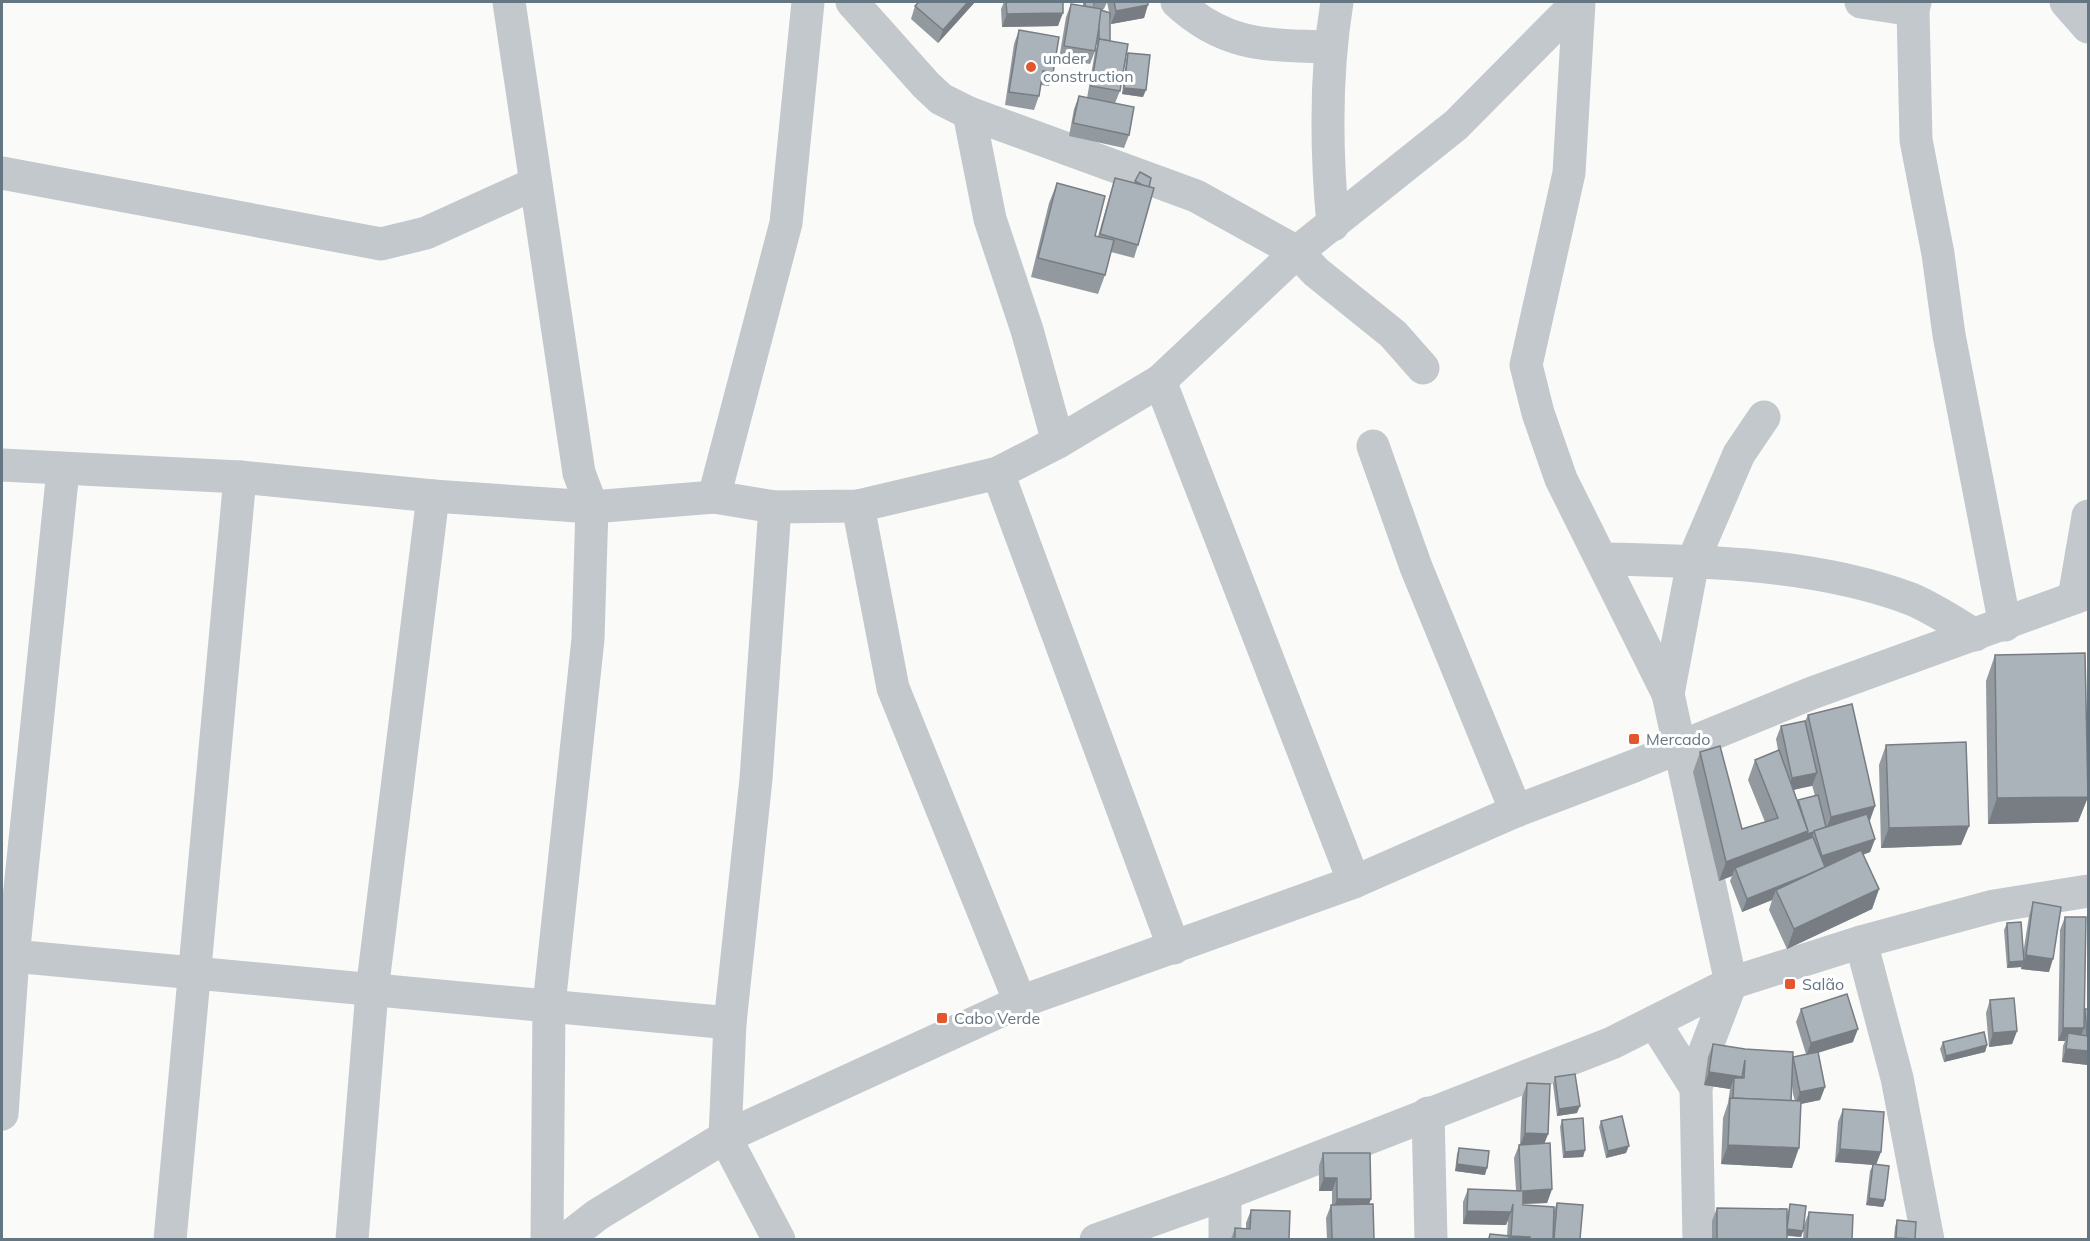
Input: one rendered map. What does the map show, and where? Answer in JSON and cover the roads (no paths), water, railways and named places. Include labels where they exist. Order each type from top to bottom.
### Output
[{"type":"street","points":[[509,2],[534,184],[579,473],[592,507],[588,639],[549,1005],[548,1239]]},
{"type":"street","points":[[714,497],[786,223],[808,2]]},
{"type":"street","points":[[852,2],[941,99],[969,113],[1196,196],[1297,252],[1316,272],[1393,334],[1423,368]]},
{"type":"street","points":[[1177,2],[1195,19],[1233,38],[1257,44],[1330,47]]},
{"type":"street","points":[[1333,225],[1328,169],[1330,47],[1337,2]]},
{"type":"street","points":[[2,465],[63,470],[240,477],[433,496],[592,507],[714,497],[775,507],[858,506],[998,473],[1058,442],[1160,381],[1297,252],[1456,125],[1578,2]]},
{"type":"street","points":[[1578,2],[1569,173],[1526,365],[1538,413],[1561,479],[1603,559],[1668,694],[1731,983],[1705,1051],[1696,1088],[1699,1239]]},
{"type":"street","points":[[1861,2],[1914,6],[1916,140],[1938,254],[1990,630]]},
{"type":"street","points":[[2066,2],[2088,27]]},
{"type":"street","points":[[969,113],[990,219],[1027,330],[1058,442]]},
{"type":"street","points":[[2,173],[381,244],[426,232],[534,184]]},
{"type":"street","points":[[1160,381],[1354,882]]},
{"type":"street","points":[[1668,694],[1693,561],[1739,454],[1764,417]]},
{"type":"street","points":[[1373,446],[1416,567],[1516,811]]},
{"type":"street","points":[[2,1114],[7,956],[63,470]]},
{"type":"street","points":[[998,473],[1174,948]]},
{"type":"street","points":[[170,1239],[240,477]]},
{"type":"street","points":[[352,1239],[372,991],[433,496]]},
{"type":"street","points":[[858,506],[893,688],[1020,1002]]},
{"type":"street","points":[[775,507],[756,779],[730,1023],[725,1137],[779,1239]]},
{"type":"street","points":[[566,1239],[597,1215],[725,1137],[1020,1002],[1354,882],[1516,811],[1812,693],[2081,596],[2088,516]]},
{"type":"street","points":[[1603,559],[1693,561],[1830,576],[1912,600],[1990,630]]},
{"type":"street","points":[[1096,1239],[1225,1194],[1612,1043],[1731,983],[1861,942],[1995,906],[2088,891]]},
{"type":"street","points":[[1861,942],[1897,1078],[1928,1239]]},
{"type":"street","points":[[7,956],[730,1023]]},
{"type":"street","points":[[1654,1022],[1696,1088]]},
{"type":"street","points":[[1428,1113],[1431,1239]]},
{"type":"street","points":[[1225,1194],[1225,1239]]},
{"type":"place","name":"under construction","points":[[1031,67]]},
{"type":"place","name":"Mercado","points":[[1634,739]]},
{"type":"place","name":"Salão","points":[[1790,984]]},
{"type":"place","name":"Cabo Verde","points":[[942,1018]]}]
